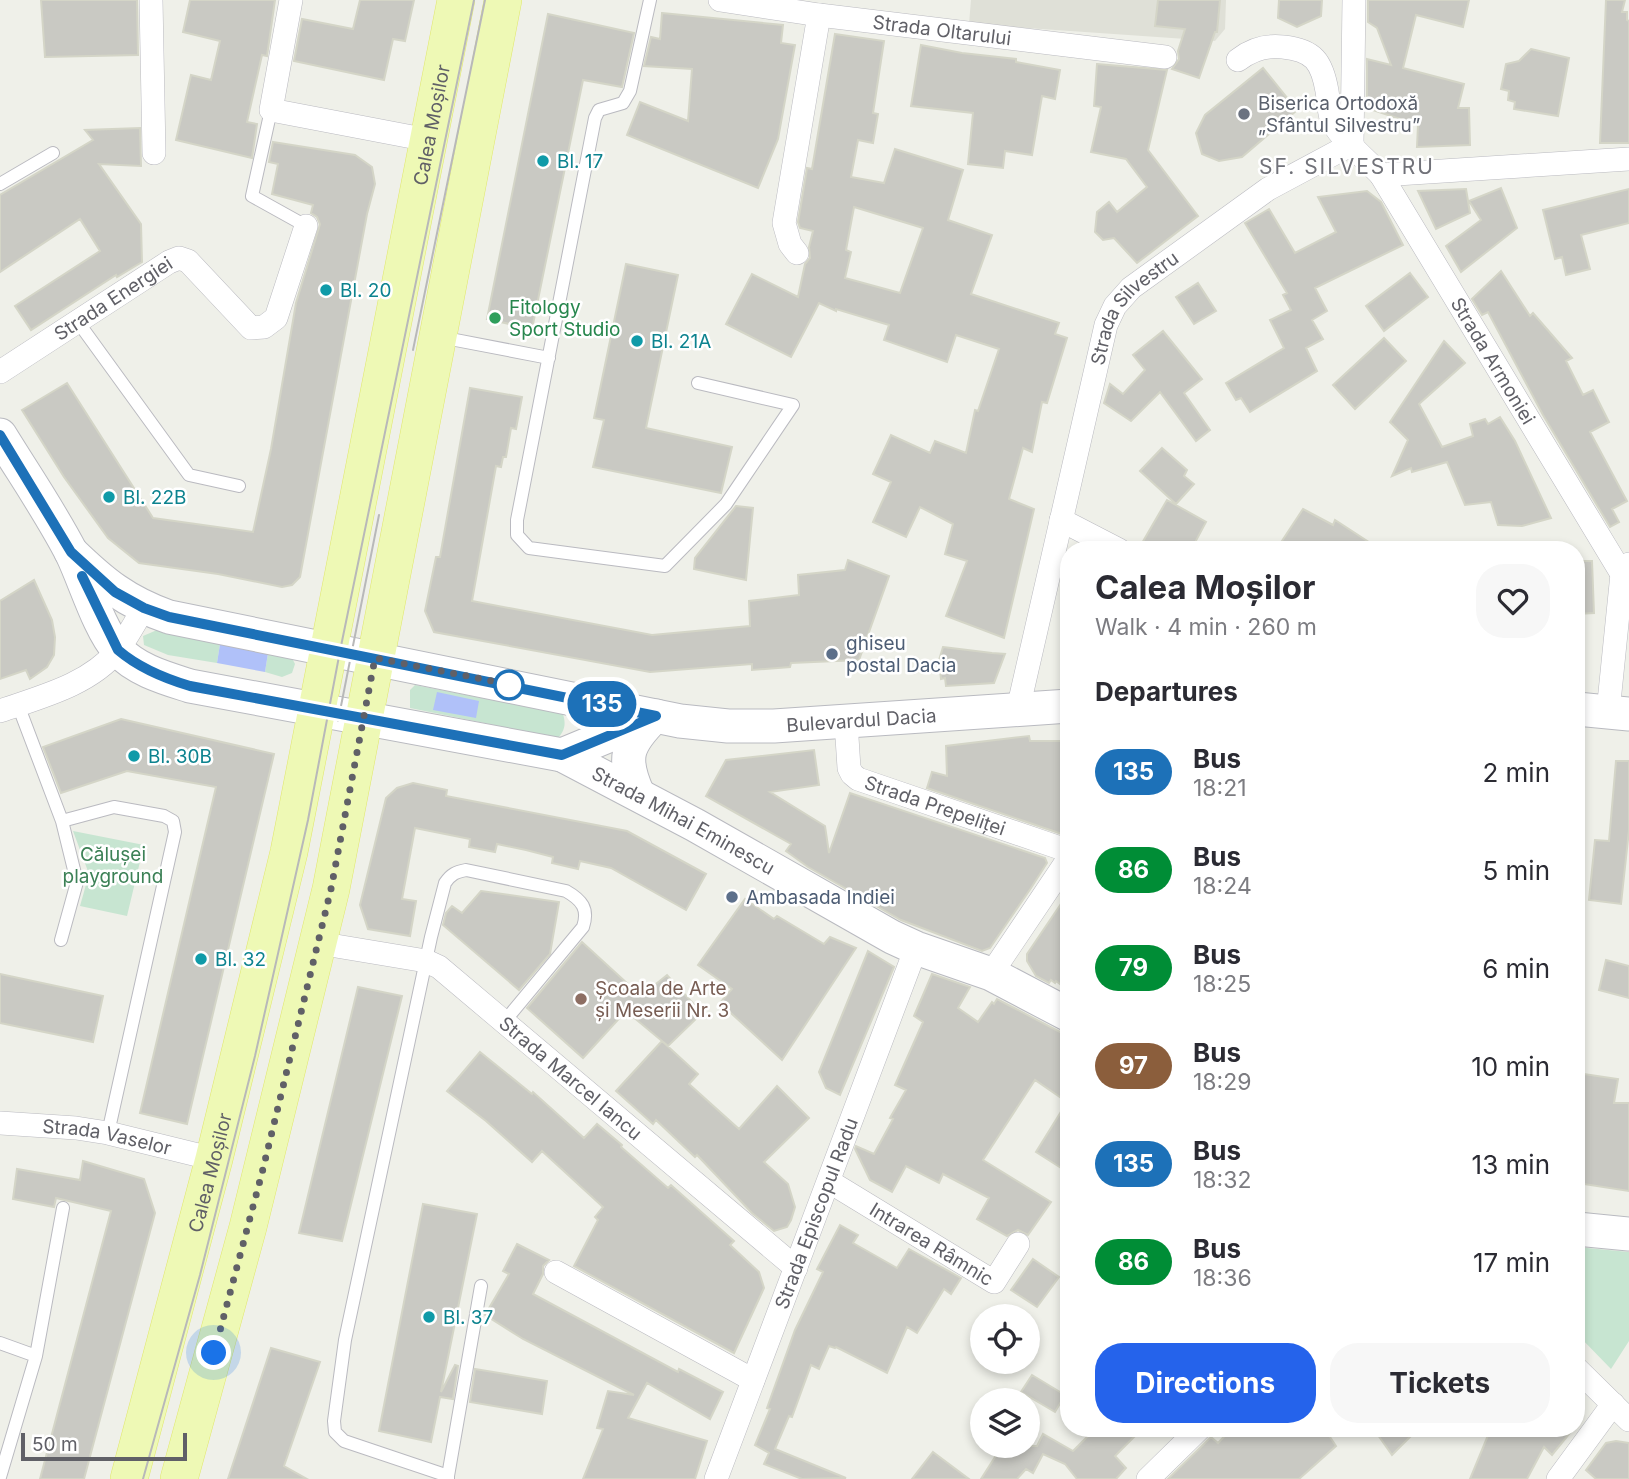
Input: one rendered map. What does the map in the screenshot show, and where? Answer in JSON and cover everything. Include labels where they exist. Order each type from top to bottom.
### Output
[{"type":"main road","name":"Calea Moșilor","points":[[179,1479],[251,1213],[318,943],[340,714],[352,653],[428,139],[456,0]]},
{"type":"main road","name":"Calea Moșilor","points":[[129,1479],[214,1159],[289,852],[340,714],[352,653],[438,336],[503,0]]},
{"type":"main road","points":[[0,435],[71,552],[103,624],[118,650],[154,674],[190,686],[562,755],[656,716]]},
{"type":"main road","name":"Bulevardul Dacia","points":[[71,552],[115,592],[144,608],[169,617],[656,716],[728,726],[846,722],[1060,707]]},
{"type":"main road","points":[[562,755],[574,733],[577,699]]},
{"type":"main road","points":[[638,794],[630,776],[629,751],[640,731],[656,716]]},
{"type":"main road","name":"Strada Mihai Eminescu","points":[[562,755],[638,794],[873,927],[916,948],[991,974],[1060,1010]]},
{"type":"main road","points":[[1585,1230],[1629,1234]]},
{"type":"street","points":[[150,0],[154,153]]},
{"type":"street","points":[[291,0],[271,110],[428,139]]},
{"type":"street","name":"Strada Oltarului","points":[[720,0],[819,15],[1165,57]]},
{"type":"street","points":[[1352,144],[1354,0]]},
{"type":"street","points":[[797,253],[790,244],[784,223],[819,15]]},
{"type":"street","points":[[1238,60],[1256,48],[1270,46],[1296,49],[1314,56],[1328,92],[1331,119],[1352,144]]},
{"type":"street","name":"Strada Armoniei","points":[[1352,144],[1381,174],[1627,572]]},
{"type":"street","name":"Strada Silvestru","points":[[1018,709],[1106,324],[1115,306],[1131,288],[1268,190],[1352,144]]},
{"type":"street","points":[[1381,174],[1629,159]]},
{"type":"street","name":"Strada Energiei","points":[[0,372],[179,258],[188,261],[251,328],[264,327],[276,318],[306,226]]},
{"type":"street","points":[[1061,520],[1102,541]]},
{"type":"street","points":[[1605,712],[1627,572]]},
{"type":"street","points":[[9,708],[89,675],[118,650],[144,608]]},
{"type":"street","name":"Strada Prepeliței","points":[[846,722],[849,768],[852,775],[858,779],[1060,848]]},
{"type":"street","points":[[991,974],[1060,871]]},
{"type":"street","name":"Strada Marcel Iancu","points":[[318,943],[426,961],[439,967],[796,1268]]},
{"type":"street","name":"Strada Episcopul Radu","points":[[716,1479],[916,948]]},
{"type":"street","name":"Strada Vaselor","points":[[0,1123],[108,1133],[214,1159]]},
{"type":"street","name":"Intrarea Râmnic","points":[[830,1182],[994,1282],[1018,1244]]},
{"type":"street","points":[[556,1272],[753,1380]]},
{"type":"street","points":[[1558,1479],[1621,1412],[1585,1377]]},
{"type":"street","points":[[1148,1479],[1191,1437]]},
{"type":"lane","points":[[650,0],[630,91],[623,103],[599,110],[595,118],[517,520],[517,535],[529,548],[664,566],[726,504],[793,405],[698,383]]},
{"type":"lane","points":[[271,110],[252,196],[306,226]]},
{"type":"lane","points":[[0,184],[53,153]]},
{"type":"lane","points":[[78,322],[189,475],[240,486]]},
{"type":"lane","points":[[438,336],[549,358]]},
{"type":"lane","points":[[9,708],[62,821],[78,881],[61,940]]},
{"type":"lane","points":[[62,821],[114,807],[164,816],[173,821],[174,832],[108,1133]]},
{"type":"lane","points":[[481,1286],[448,1478],[344,1441],[335,1432],[334,1421],[345,1340],[426,961],[445,883],[457,871],[466,870],[566,891],[579,899],[586,911],[583,927],[504,1022]]},
{"type":"lane","points":[[0,1477],[36,1356],[63,1208]]},
{"type":"lane","points":[[0,1343],[36,1356]]},
{"type":"shaded area","points":[[971,0],[1226,0],[1225,29],[1215,41],[969,24]]},
{"type":"green space","points":[[157,630],[220,644],[217,663],[168,655],[144,645],[143,636]]},
{"type":"green space","points":[[268,653],[291,656],[295,664],[292,673],[282,677],[265,672]]},
{"type":"green space","points":[[415,685],[563,714],[565,724],[558,738],[410,708],[410,690]]},
{"type":"green space","name":"Călușei playground","points":[[73,831],[144,845],[127,916],[80,906],[89,874]]},
{"type":"green space","points":[[1585,1248],[1629,1252],[1629,1341],[1611,1369],[1585,1342]]},
{"type":"water","points":[[220,644],[268,653],[265,672],[217,663]]},
{"type":"water","points":[[437,692],[479,701],[476,718],[433,710]]},
{"type":"building","points":[[41,0],[137,0],[138,55],[45,57]]},
{"type":"building","points":[[190,0],[275,0],[267,56],[262,55],[247,122],[257,124],[252,158],[176,140],[191,75],[211,80],[220,41],[183,32]]},
{"type":"building","points":[[360,0],[414,0],[405,41],[393,39],[384,80],[294,61],[302,19],[353,29]]},
{"type":"building","points":[[1158,0],[1220,0],[1217,32],[1199,78],[1172,69],[1179,59],[1178,51],[1185,29],[1155,26]]},
{"type":"building","points":[[1279,0],[1322,0],[1321,16],[1297,27],[1278,18]]},
{"type":"building","points":[[1368,0],[1469,0],[1463,27],[1416,15],[1403,68],[1464,84],[1458,108],[1469,108],[1470,145],[1417,147],[1418,125],[1367,108],[1367,59],[1391,65],[1377,28],[1368,22]]},
{"type":"building","points":[[1606,0],[1625,0],[1622,12],[1627,12],[1629,21],[1629,143],[1600,143]]},
{"type":"building","points":[[662,13],[783,25],[781,43],[795,45],[778,139],[758,188],[627,135],[640,102],[688,121],[692,69],[644,66],[651,37],[660,39]]},
{"type":"building","name":"Bl. 17","points":[[548,14],[634,33],[622,87],[583,80],[532,329],[487,319]]},
{"type":"building","points":[[835,34],[884,41],[873,113],[878,114],[873,143],[858,140],[851,177],[884,183],[895,149],[963,170],[948,220],[992,235],[971,294],[1059,323],[1055,334],[1067,338],[1047,403],[1042,402],[1032,452],[1023,448],[1009,499],[1034,509],[1004,638],[946,616],[967,561],[945,554],[953,524],[920,507],[906,537],[873,522],[891,482],[873,474],[891,435],[930,453],[935,441],[966,453],[975,410],[978,411],[999,349],[956,335],[947,362],[884,340],[889,325],[836,311],[819,303],[791,357],[726,324],[752,274],[798,297],[805,264],[810,258],[809,247],[813,231],[800,228],[798,222],[807,168],[812,169]],"holes":[[[854,207],[923,228],[900,293],[845,278],[851,252],[846,250]]]},
{"type":"building","points":[[921,45],[1016,59],[1016,62],[1060,70],[1055,99],[1042,96],[1032,155],[1005,151],[1003,168],[968,164],[973,113],[911,106]]},
{"type":"building","points":[[1531,49],[1569,58],[1558,116],[1514,109],[1515,102],[1508,100],[1509,91],[1501,89],[1506,64],[1519,61]]},
{"type":"building","points":[[1097,64],[1167,70],[1148,150],[1198,216],[1137,263],[1114,238],[1103,240],[1095,232],[1097,212],[1109,202],[1117,212],[1147,187],[1126,159],[1091,152],[1101,107],[1094,106]]},
{"type":"building","points":[[1263,68],[1297,110],[1242,157],[1219,161],[1202,154],[1196,133],[1205,115]]},
{"type":"building","points":[[140,128],[141,166],[99,164],[141,224],[142,262],[117,277],[116,275],[31,330],[15,306],[100,251],[80,219],[0,272],[0,195],[93,140],[85,130]]},
{"type":"building","points":[[273,142],[355,155],[372,167],[375,184],[367,214],[300,577],[292,585],[282,587],[218,574],[139,563],[108,538],[64,477],[22,410],[67,383],[153,518],[253,532],[271,449],[296,303],[320,224],[317,217],[311,213],[313,205],[272,194],[278,164],[269,162]]},
{"type":"building","points":[[1501,188],[1517,228],[1461,272],[1446,246],[1481,220],[1469,201]]},
{"type":"building","points":[[1466,189],[1470,213],[1436,229],[1418,191]]},
{"type":"building","points":[[1629,189],[1629,223],[1581,235],[1590,269],[1566,275],[1562,257],[1555,259],[1543,210]]},
{"type":"building","points":[[1367,191],[1381,202],[1403,245],[1315,288],[1327,311],[1312,320],[1323,339],[1306,348],[1317,371],[1250,412],[1241,398],[1236,400],[1226,383],[1284,348],[1270,320],[1291,310],[1283,295],[1287,293],[1245,223],[1269,209],[1295,253],[1336,232],[1318,197]]},
{"type":"building","points":[[626,264],[678,275],[646,428],[732,447],[721,493],[593,467],[604,420],[594,418]]},
{"type":"building","points":[[1501,271],[1530,316],[1533,313],[1572,358],[1566,361],[1583,395],[1593,390],[1609,422],[1590,432],[1627,501],[1612,509],[1619,522],[1610,527],[1543,415],[1488,312],[1482,315],[1472,299]]},
{"type":"building","points":[[1410,273],[1428,297],[1384,331],[1366,306]]},
{"type":"building","points":[[1198,283],[1216,311],[1194,324],[1176,297]]},
{"type":"building","points":[[1163,331],[1202,379],[1184,393],[1210,430],[1196,441],[1160,392],[1131,421],[1104,403],[1110,384],[1123,394],[1145,370],[1133,355]]},
{"type":"building","points":[[1384,338],[1406,361],[1355,409],[1333,385]]},
{"type":"building","points":[[1444,341],[1465,363],[1419,404],[1442,447],[1473,436],[1470,424],[1485,419],[1488,424],[1500,417],[1515,441],[1551,518],[1522,526],[1498,525],[1491,502],[1465,505],[1447,462],[1412,472],[1411,468],[1392,476],[1408,440],[1390,422]]},
{"type":"building","points":[[470,388],[522,397],[516,429],[511,428],[506,457],[503,457],[501,467],[496,466],[472,601],[652,635],[750,626],[749,601],[799,595],[798,575],[845,570],[848,560],[889,576],[859,660],[791,663],[790,667],[752,670],[752,664],[650,672],[434,632],[425,611],[436,557],[440,557]]},
{"type":"building","points":[[1162,448],[1187,470],[1184,476],[1194,484],[1176,504],[1140,471]]},
{"type":"building","points":[[1167,500],[1206,522],[1196,541],[1143,541]]},
{"type":"building","points":[[736,506],[753,508],[746,580],[694,569],[695,558]]},
{"type":"building","points":[[1303,509],[1333,525],[1335,520],[1367,541],[1282,541]]},
{"type":"building","points":[[1585,561],[1592,561],[1594,613],[1585,614]]},
{"type":"building","points":[[34,580],[52,620],[54,655],[47,667],[30,679],[26,670],[0,679],[0,601]]},
{"type":"building","points":[[943,647],[1005,654],[994,683],[946,686],[945,678],[941,679],[939,660]]},
{"type":"building","points":[[121,719],[274,754],[187,1124],[140,1113],[216,787],[127,771],[61,793],[43,747]]},
{"type":"building","points":[[1029,736],[1030,741],[1060,741],[1060,833],[927,788],[932,772],[947,776],[946,746]]},
{"type":"building","points":[[814,750],[819,785],[770,792],[825,826],[829,853],[850,793],[1045,858],[1047,863],[990,948],[982,951],[901,920],[808,867],[786,851],[791,844],[706,796],[726,760]]},
{"type":"building","points":[[1616,761],[1629,761],[1629,830],[1621,904],[1589,900],[1595,840],[1609,841]]},
{"type":"building","points":[[413,783],[447,790],[446,796],[627,831],[706,874],[686,910],[611,868],[580,861],[578,869],[552,863],[553,857],[497,844],[495,852],[469,847],[470,839],[415,828],[402,899],[416,901],[410,936],[368,929],[360,905],[386,798],[397,788]]},
{"type":"building","points":[[481,891],[559,902],[550,954],[519,990],[443,925],[446,913],[452,906],[462,913]]},
{"type":"building","points":[[745,899],[774,919],[777,916],[824,944],[830,937],[856,948],[782,1060],[720,1003],[732,989],[698,965]]},
{"type":"building","points":[[1060,905],[1060,984],[1051,980],[1049,983],[1036,976],[1027,961],[1027,954]]},
{"type":"building","name":"Școala de Arte și Meserii Nr. 3","points":[[582,942],[641,996],[667,975],[702,1013],[668,1046],[626,1011],[583,1058],[527,1008]]},
{"type":"building","points":[[868,951],[894,967],[840,1095],[826,1088],[819,1072]]},
{"type":"building","points":[[1606,960],[1629,966],[1629,998],[1599,990]]},
{"type":"building","points":[[0,974],[103,996],[93,1042],[0,1023]]},
{"type":"building","points":[[932,974],[970,987],[958,1008],[978,1022],[997,999],[1060,1032],[1060,1097],[1035,1080],[983,1160],[1051,1202],[1028,1235],[1018,1230],[1007,1236],[977,1219],[989,1198],[943,1174],[939,1183],[906,1166],[892,1192],[870,1180],[855,1149],[856,1146],[874,1154],[906,1090],[895,1085],[923,1022],[914,1016]]},
{"type":"building","points":[[358,987],[402,996],[342,1241],[299,1233]]},
{"type":"building","points":[[662,1041],[698,1074],[689,1084],[739,1129],[777,1086],[809,1118],[764,1162],[788,1184],[795,1207],[787,1227],[774,1231],[752,1213],[697,1155],[695,1157],[656,1120],[653,1124],[616,1091]]},
{"type":"building","points":[[480,1052],[532,1094],[533,1092],[584,1138],[597,1124],[668,1188],[671,1185],[734,1241],[730,1245],[759,1272],[764,1288],[734,1353],[574,1266],[598,1220],[595,1217],[603,1207],[542,1151],[532,1162],[447,1091]]},
{"type":"building","points":[[1585,1074],[1618,1079],[1614,1103],[1629,1103],[1629,1191],[1585,1184]]},
{"type":"building","points":[[1060,1113],[1060,1167],[1036,1152]]},
{"type":"building","points":[[83,1161],[144,1179],[155,1213],[84,1479],[40,1479],[111,1211],[56,1198],[54,1207],[13,1199],[17,1169],[80,1180]]},
{"type":"building","name":"Bl. 37","points":[[423,1204],[477,1214],[441,1392],[455,1365],[458,1366],[453,1399],[440,1397],[431,1442],[379,1431]]},
{"type":"building","points":[[840,1225],[858,1235],[853,1243],[897,1268],[909,1249],[961,1278],[951,1294],[944,1289],[917,1333],[907,1327],[887,1373],[829,1346],[819,1369],[811,1365],[792,1417],[789,1416],[775,1449],[846,1478],[802,1479],[764,1464],[769,1453],[755,1445],[770,1409],[767,1408],[795,1330],[823,1272],[817,1269]]},
{"type":"building","points":[[517,1244],[549,1260],[543,1266],[543,1274],[533,1294],[678,1372],[679,1369],[723,1392],[710,1419],[647,1383],[628,1418],[707,1441],[695,1479],[583,1479],[603,1429],[597,1428],[608,1391],[634,1395],[523,1339],[485,1315],[509,1274],[503,1271]]},
{"type":"building","points":[[1033,1259],[1059,1277],[1039,1304],[1032,1304],[1011,1290]]},
{"type":"building","points":[[271,1348],[320,1362],[284,1466],[307,1479],[228,1479]]},
{"type":"building","points":[[475,1369],[547,1381],[542,1414],[470,1402]]},
{"type":"building","points":[[1032,1375],[1060,1392],[1060,1404],[1055,1412],[1040,1403],[1040,1388],[1024,1388]]},
{"type":"building","points":[[1043,1434],[1073,1451],[1087,1437],[1134,1437],[1115,1456],[1126,1468],[1116,1479],[1077,1479],[1065,1464],[1043,1454],[1033,1473],[1026,1469],[1017,1479],[981,1479],[994,1458],[1040,1458],[1040,1440]]},
{"type":"building","points":[[1211,1437],[1218,1443],[1224,1437],[1330,1437],[1336,1446],[1299,1479],[1168,1479]]},
{"type":"building","points":[[1379,1437],[1410,1437],[1392,1455]]},
{"type":"building","points":[[1487,1437],[1567,1437],[1552,1455],[1544,1447],[1527,1479],[1470,1479]]},
{"type":"building","points":[[1606,1443],[1629,1443],[1629,1479],[1596,1479],[1586,1470]]},
{"type":"building","points":[[933,1452],[969,1479],[912,1479]]},
{"type":"tram line","points":[[143,1479],[200,1275],[255,1056],[308,820],[340,651],[474,0]]},
{"type":"tram line","points":[[413,350],[485,0]]},
{"type":"tram line","points":[[338,721],[379,515]]},
{"type":"bus line","name":"135","points":[[0,435],[71,552],[115,592],[144,608],[169,617],[656,716],[562,755],[190,686],[154,674],[118,650],[103,624],[82,576]]},
{"type":"place","name":"Biserica Ortodoxă „Sfântul Silvestru”","points":[[1244,114]]},
{"type":"place","name":"Bl. 17","points":[[543,161]]},
{"type":"place","name":"Bl. 20","points":[[326,290]]},
{"type":"place","name":"Fitology Sport Studio","points":[[495,318]]},
{"type":"place","name":"Bl. 21A","points":[[637,341]]},
{"type":"place","name":"Bl. 22B","points":[[109,497]]},
{"type":"place","name":"ghiseu postal Dacia","points":[[832,654]]},
{"type":"place","name":"Bl. 30B","points":[[134,756]]},
{"type":"place","name":"Ambasada Indiei","points":[[732,897]]},
{"type":"place","name":"Bl. 32","points":[[201,959]]},
{"type":"place","name":"Școala de Arte și Meserii Nr. 3","points":[[581,999]]},
{"type":"place","name":"Bl. 37","points":[[429,1317]]},
{"type":"district","name":"SF. SILVESTRU","points":[[1347,167]]},
{"type":"route","points":[[214,1353],[262,1173],[331,889],[375,658],[518,686],[509,685]]}]
